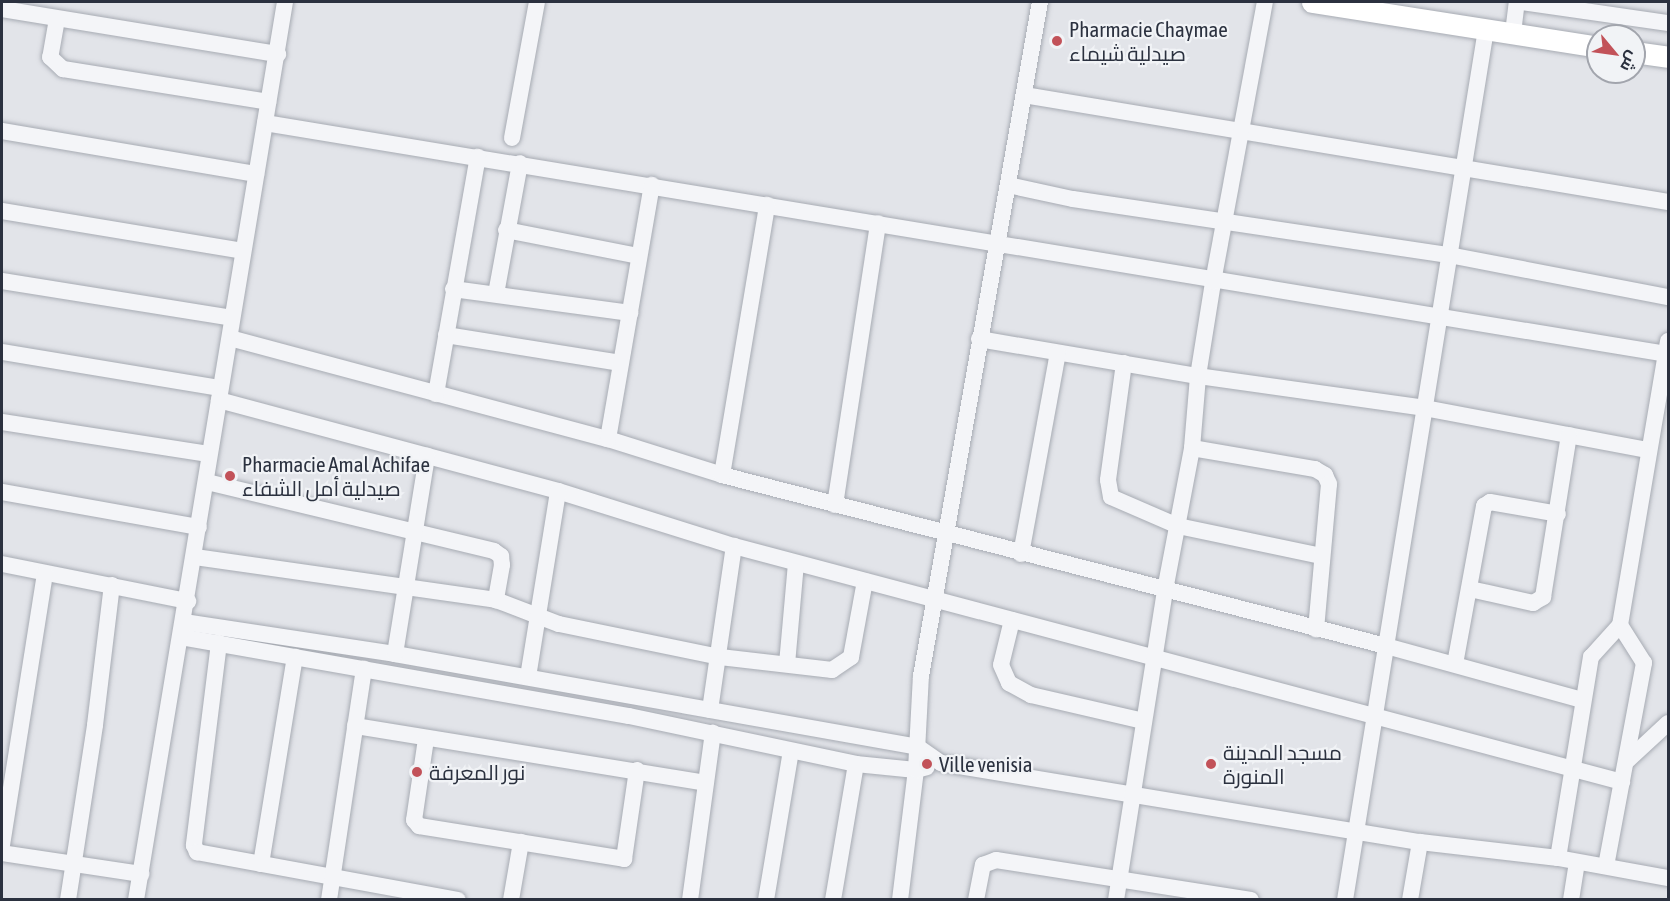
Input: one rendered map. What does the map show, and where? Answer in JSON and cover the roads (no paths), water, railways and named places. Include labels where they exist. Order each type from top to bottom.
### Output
[{"type":"main road","points":[[1312,2],[1586,45]]},
{"type":"main road","points":[[1646,54],[1668,57]]},
{"type":"street","points":[[136,900],[188,601],[207,482],[209,454],[285,2]]},
{"type":"street","points":[[512,138],[537,2]]},
{"type":"street","points":[[900,900],[916,771],[918,694],[1040,2]]},
{"type":"street","points":[[1116,900],[1165,590],[1192,448],[1198,376],[1265,2]]},
{"type":"street","points":[[1513,33],[1517,2]]},
{"type":"street","points":[[1522,2],[1668,23]]},
{"type":"street","points":[[2,9],[278,54]]},
{"type":"street","points":[[57,19],[50,57],[63,69],[268,102]]},
{"type":"street","points":[[1345,900],[1486,29]]},
{"type":"street","points":[[1024,95],[1668,202]]},
{"type":"street","points":[[266,123],[878,223],[1214,282],[1667,347],[1620,625],[1591,657],[1582,700],[1558,858]]},
{"type":"street","points":[[2,131],[256,174]]},
{"type":"street","points":[[436,393],[478,157]]},
{"type":"street","points":[[496,294],[520,163]]},
{"type":"street","points":[[1008,185],[1226,223],[1449,255],[1668,297]]},
{"type":"street","points":[[608,439],[652,186]]},
{"type":"street","points":[[722,475],[767,205]]},
{"type":"street","points":[[2,211],[243,251]]},
{"type":"street","points":[[836,506],[878,223]]},
{"type":"street","points":[[506,230],[638,256]]},
{"type":"street","points":[[2,281],[232,318]]},
{"type":"street","points":[[453,289],[630,313]]},
{"type":"street","points":[[446,335],[621,363]]},
{"type":"street","points":[[230,338],[608,439],[722,475],[836,506],[1386,646],[1582,700]]},
{"type":"street","points":[[979,339],[1198,376],[1425,408],[1648,450]]},
{"type":"street","points":[[2,352],[219,394],[428,456],[558,491],[734,546],[1622,782]]},
{"type":"street","points":[[1021,554],[1058,353]]},
{"type":"street","points":[[1124,363],[1107,489],[1115,501],[1178,526],[1322,556]]},
{"type":"street","points":[[2,422],[209,454]]},
{"type":"street","points":[[1470,589],[1533,603],[1540,600],[1557,514],[1569,435]]},
{"type":"street","points":[[1192,448],[1321,472],[1329,484],[1316,629]]},
{"type":"street","points":[[395,654],[413,528],[428,456]]},
{"type":"street","points":[[207,482],[413,528],[494,551],[501,556],[496,600]]},
{"type":"street","points":[[528,677],[540,618],[558,491]]},
{"type":"street","points":[[2,492],[199,526]]},
{"type":"street","points":[[1455,664],[1484,506],[1490,502],[1557,514]]},
{"type":"street","points":[[710,710],[720,657],[734,546]]},
{"type":"street","points":[[195,556],[496,600],[540,618],[720,657],[832,670],[846,663],[851,657],[865,581]]},
{"type":"street","points":[[787,664],[796,563]]},
{"type":"street","points":[[2,564],[188,601]]},
{"type":"street","points":[[2,845],[45,573]]},
{"type":"street","points":[[68,900],[71,864],[95,725],[112,585]]},
{"type":"street","points":[[1012,620],[1001,665],[1009,683],[1031,695],[1144,721]]},
{"type":"street","points":[[1606,866],[1644,663],[1620,625]]},
{"type":"street","points":[[183,630],[395,654],[918,747],[941,763],[1420,842],[1558,858],[1668,878]]},
{"type":"street","points":[[183,630],[219,643],[712,733],[856,764],[916,771],[941,763]]},
{"type":"street","points":[[219,643],[194,845],[200,854],[458,900]]},
{"type":"street","points":[[261,864],[296,657]]},
{"type":"street","points":[[329,900],[364,669]]},
{"type":"street","points":[[1627,761],[1668,723]]},
{"type":"street","points":[[355,726],[426,739],[637,770],[705,783]]},
{"type":"street","points":[[690,900],[712,733]]},
{"type":"street","points":[[426,739],[416,824],[624,860],[637,770]]},
{"type":"street","points":[[766,900],[791,751]]},
{"type":"street","points":[[833,900],[856,764]]},
{"type":"street","points":[[512,900],[521,842]]},
{"type":"street","points":[[1410,900],[1420,842]]},
{"type":"street","points":[[2,853],[141,874]]},
{"type":"street","points":[[976,900],[983,865],[987,861],[1119,876],[1251,900]]},
{"type":"street","points":[[1571,900],[1577,862]]},
{"type":"place","name":"Pharmacie Chaymae صيدلية شيماء","points":[[1057,41]]},
{"type":"place","name":"Pharmacie Amal Achifae صيدلية أمل الشفاء","points":[[230,476]]},
{"type":"place","name":"Ville venisia","points":[[927,764]]},
{"type":"place","name":"مسجد المدينة المنورة","points":[[1211,764]]},
{"type":"place","name":"نور المعرفة","points":[[417,772]]}]
